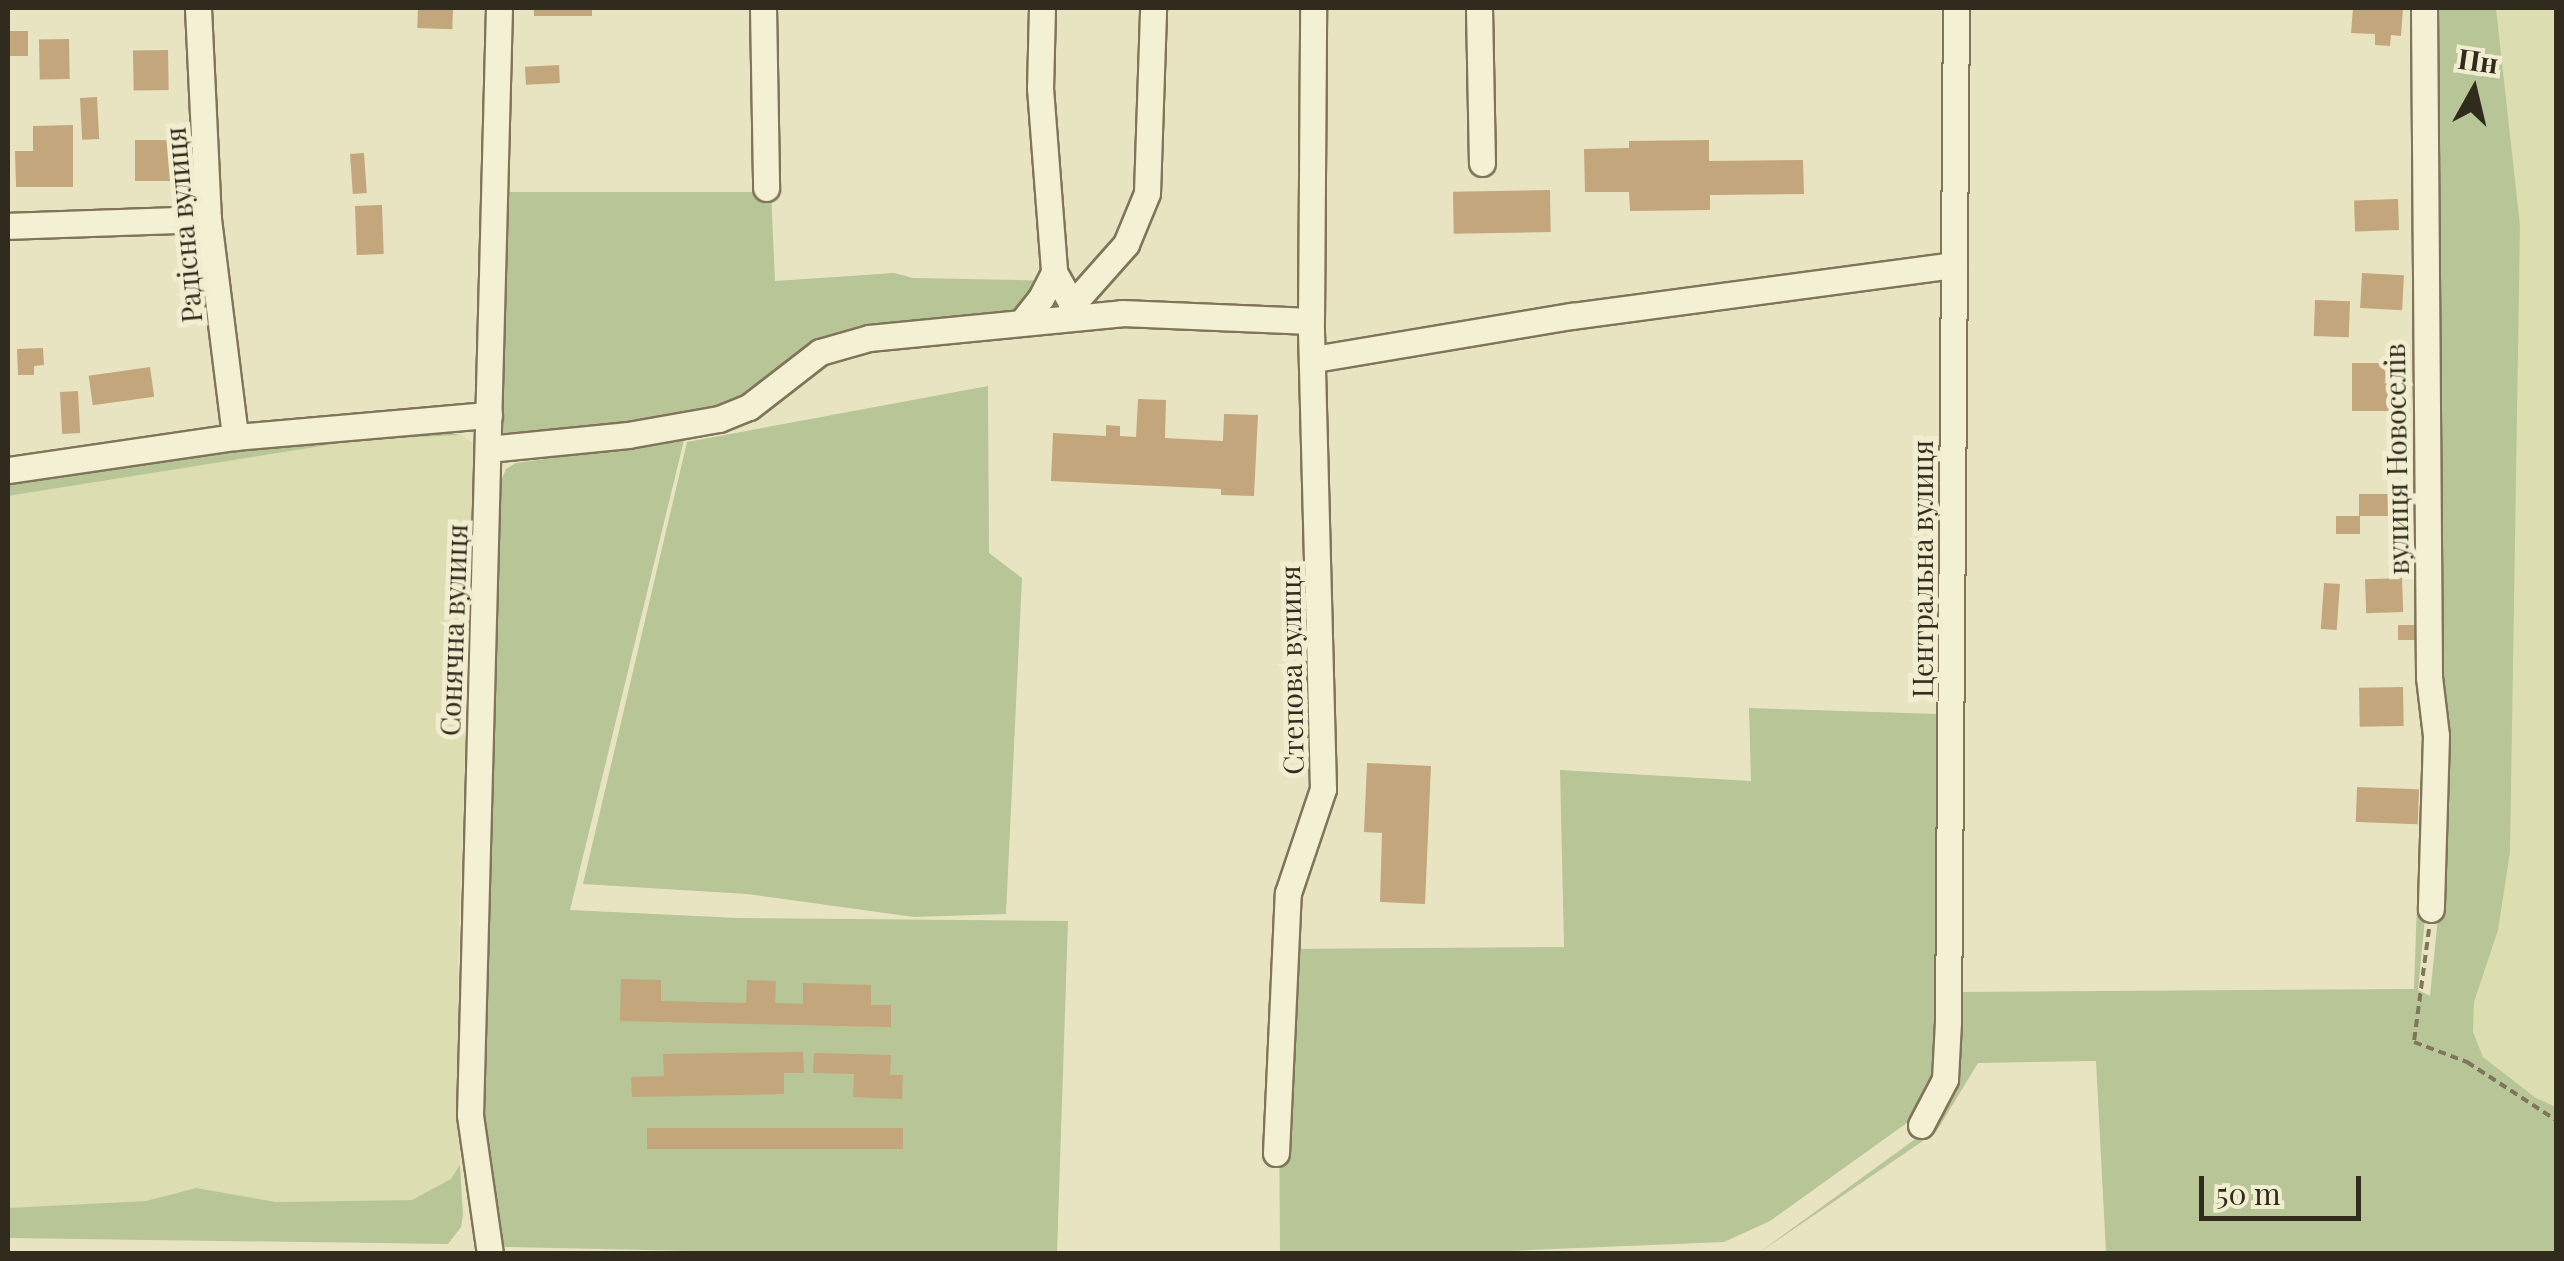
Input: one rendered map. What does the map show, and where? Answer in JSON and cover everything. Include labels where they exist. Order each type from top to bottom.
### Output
[{"type":"street","name":"Радісна вулиця","points":[[198,8],[208,219],[236,437]]},
{"type":"street","name":"Сонячна вулиця","points":[[490,1254],[470,1115],[499,8]]},
{"type":"street","points":[[763,8],[766,188]]},
{"type":"street","points":[[1042,8],[1040,88],[1054,272],[1075,311]]},
{"type":"street","points":[[1075,311],[1126,244],[1147,193],[1154,8]]},
{"type":"street","name":"Степова вулиця","points":[[1276,1153],[1288,892],[1323,789],[1311,321],[1313,8]]},
{"type":"street","points":[[1479,8],[1482,163]]},
{"type":"street","name":"Центральна вулиця","points":[[1921,1125],[1944,1079],[1948,1022],[1956,8]]},
{"type":"street","name":"вулиця Новоселів","points":[[2424,8],[2429,677],[2436,736],[2431,909]]},
{"type":"street","points":[[8,226],[208,219]]},
{"type":"street","points":[[1314,359],[1572,316],[1954,265]]},
{"type":"street","points":[[1022,322],[1041,298],[1054,272]]},
{"type":"street","points":[[488,449],[628,435],[718,419],[749,407],[820,352],[842,343],[1022,322],[1075,311],[1311,321]]},
{"type":"street","points":[[8,470],[236,437],[489,416]]},
{"type":"path","points":[[2431,909],[2414,1042],[2467,1062],[2556,1120]]},
{"type":"green space","points":[[2413,8],[2426,908],[2418,990],[2430,996],[2439,908],[2441,715],[2430,8],[2496,8],[2520,225],[2510,852],[2498,930],[2474,1002],[2473,1032],[2483,1057],[2536,1098],[2556,1107],[2556,1253],[2106,1253],[2096,1061],[1978,1063],[1936,1132],[1757,1254],[1929,1129],[1959,992],[2414,989],[2422,759]]},
{"type":"green space","points":[[2496,8],[2556,8],[2556,1107],[2536,1098],[2483,1057],[2473,1032],[2474,1002],[2498,930],[2520,225]]},
{"type":"green space","points":[[501,192],[771,192],[775,281],[894,273],[913,278],[1063,281],[1068,309],[838,341],[734,412],[499,437]]},
{"type":"green space","points":[[988,386],[989,553],[1022,578],[1006,914],[914,917],[747,894],[583,884],[687,442]]},
{"type":"green space","points":[[436,430],[461,435],[359,440],[8,496],[8,474],[210,447]]},
{"type":"green space","points":[[461,435],[472,442],[475,460],[458,961],[460,1165],[452,1179],[412,1200],[276,1202],[196,1188],[146,1201],[8,1208],[8,496],[359,440]]},
{"type":"green space","points":[[684,440],[570,910],[738,918],[1068,921],[1057,1253],[788,1253],[505,1247],[498,1243],[483,1130],[485,707],[495,495],[506,469],[516,463]]},
{"type":"green space","points":[[1749,708],[1939,714],[1935,1076],[1918,1115],[1770,1221],[1724,1242],[1461,1253],[1280,1253],[1278,949],[1564,947],[1560,770],[1751,781]]},
{"type":"green space","points":[[460,1165],[463,1215],[461,1227],[448,1244],[8,1238],[8,1208],[146,1201],[196,1188],[276,1202],[412,1200],[451,1179]]},
{"type":"building","points":[[418,8],[453,9],[452,29],[417,28]]},
{"type":"building","points":[[534,8],[592,8],[592,16],[534,16]]},
{"type":"building","points":[[2353,8],[2403,8],[2401,36],[2391,35],[2390,46],[2375,45],[2375,34],[2351,33]]},
{"type":"building","points":[[8,31],[28,31],[28,56],[8,56]]},
{"type":"building","points":[[69,39],[70,79],[40,80],[39,40]]},
{"type":"building","points":[[168,50],[169,90],[134,91],[133,51]]},
{"type":"building","points":[[559,65],[560,83],[526,85],[525,67]]},
{"type":"building","points":[[97,97],[99,139],[82,140],[80,98]]},
{"type":"building","points":[[73,125],[73,187],[16,187],[15,151],[33,151],[33,126]]},
{"type":"building","points":[[135,140],[171,140],[171,181],[135,181]]},
{"type":"building","points":[[1709,140],[1709,161],[1803,160],[1804,194],[1710,195],[1710,210],[1630,211],[1629,192],[1585,192],[1584,149],[1629,148],[1629,141]]},
{"type":"building","points":[[364,153],[367,193],[353,194],[350,154]]},
{"type":"building","points":[[1550,190],[1551,232],[1454,234],[1453,192]]},
{"type":"building","points":[[2398,199],[2399,230],[2355,232],[2354,201]]},
{"type":"building","points":[[382,205],[384,254],[357,255],[355,206]]},
{"type":"building","points":[[2362,273],[2404,275],[2402,310],[2360,308]]},
{"type":"building","points":[[2315,300],[2350,301],[2349,337],[2314,336]]},
{"type":"building","points":[[43,348],[44,365],[34,366],[34,375],[18,375],[17,349]]},
{"type":"building","points":[[2352,363],[2401,363],[2401,411],[2352,411]]},
{"type":"building","points":[[150,367],[154,397],[93,405],[89,376]]},
{"type":"building","points":[[78,391],[80,433],[62,434],[60,392]]},
{"type":"building","points":[[1138,399],[1166,400],[1165,438],[1223,441],[1224,414],[1258,415],[1254,496],[1221,495],[1221,489],[1051,481],[1053,433],[1106,436],[1106,425],[1120,426],[1120,436],[1136,437]]},
{"type":"building","points":[[2359,494],[2402,494],[2402,516],[2359,516]]},
{"type":"building","points":[[2336,516],[2360,516],[2360,534],[2336,534]]},
{"type":"building","points":[[2402,578],[2403,612],[2366,613],[2365,579]]},
{"type":"building","points":[[2324,583],[2340,584],[2337,630],[2321,629]]},
{"type":"building","points":[[2398,625],[2417,625],[2417,640],[2398,640]]},
{"type":"building","points":[[2403,687],[2404,726],[2360,727],[2359,688]]},
{"type":"building","points":[[1367,763],[1431,766],[1425,904],[1380,902],[1382,833],[1364,832]]},
{"type":"building","points":[[2357,787],[2419,789],[2418,824],[2356,822]]},
{"type":"building","points":[[621,979],[661,980],[661,1001],[746,1003],[747,980],[776,981],[775,1003],[803,1004],[803,983],[871,985],[871,1005],[891,1005],[891,1027],[620,1021]]},
{"type":"building","points":[[803,1052],[804,1073],[784,1073],[784,1094],[632,1097],[631,1077],[664,1076],[663,1054]]},
{"type":"building","points":[[814,1053],[891,1055],[890,1075],[903,1075],[902,1099],[853,1097],[854,1074],[813,1073]]},
{"type":"building","points":[[647,1128],[903,1128],[903,1149],[647,1149]]}]
